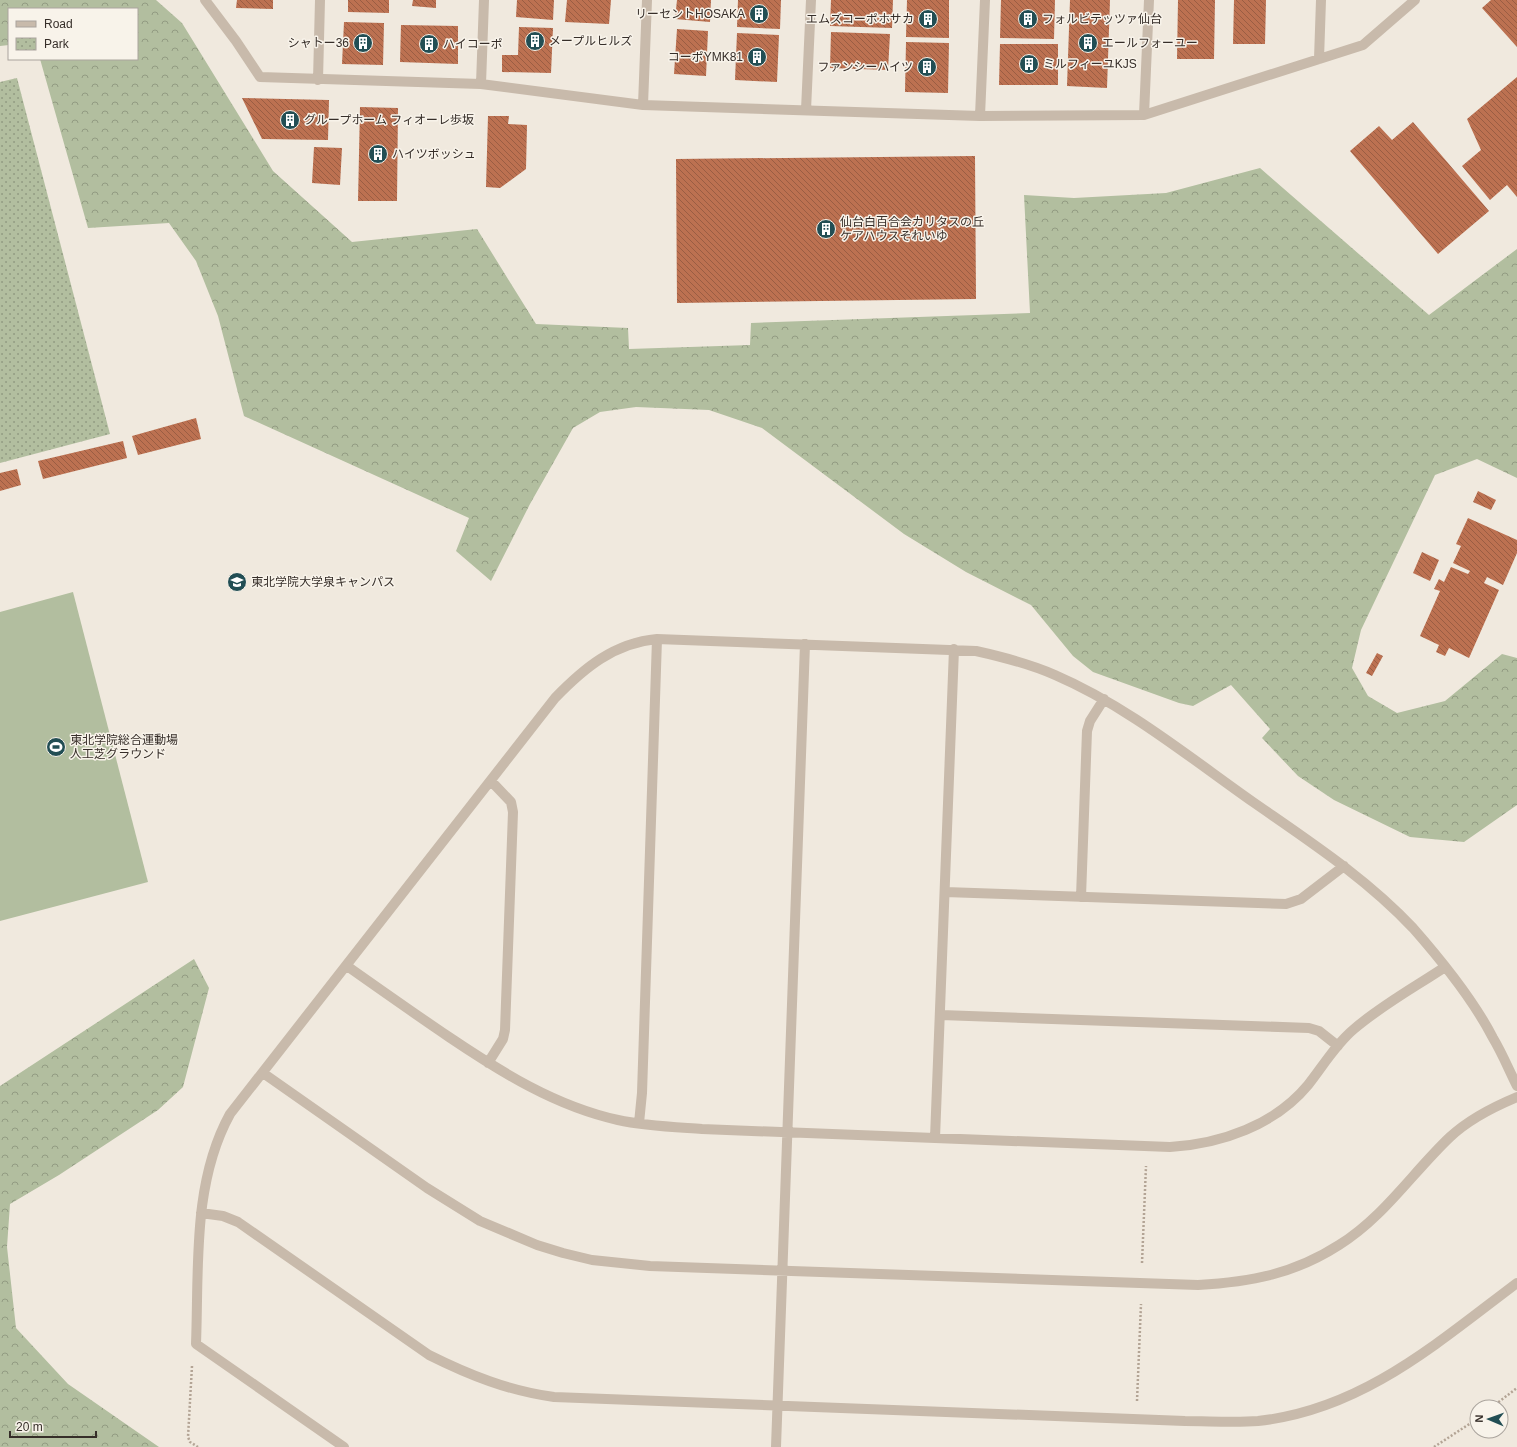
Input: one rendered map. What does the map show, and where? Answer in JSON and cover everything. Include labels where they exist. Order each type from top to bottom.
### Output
[{"type":"street","points":[[205,0],[236,41],[260,77],[481,84],[642,105],[980,116],[1144,115],[1363,45],[1415,0]]},
{"type":"street","points":[[318,80],[320,0]]},
{"type":"street","points":[[481,84],[484,0]]},
{"type":"street","points":[[642,105],[647,0]]},
{"type":"street","points":[[806,110],[811,0]]},
{"type":"street","points":[[980,116],[984,0]]},
{"type":"street","points":[[1144,115],[1149,0]]},
{"type":"street","points":[[1319,59],[1321,0]]},
{"type":"street","points":[[639,1123],[643,1077],[657,639]]},
{"type":"street","points":[[344,1447],[196,1344],[201,1213],[204,1188],[222,1129],[230,1114],[555,698],[589,665],[605,655],[628,644],[657,639],[954,649],[976,651],[1026,664],[1054,674],[1104,699],[1344,866],[1385,900],[1414,929],[1444,967],[1493,1036],[1517,1086]]},
{"type":"street","points":[[776,1447],[805,644]]},
{"type":"street","points":[[935,1138],[941,1015],[954,649]]},
{"type":"street","points":[[1081,897],[1087,731],[1090,721],[1104,699]]},
{"type":"street","points":[[488,1063],[502,1039],[505,1030],[513,812],[511,802],[491,781]]},
{"type":"street","points":[[945,892],[1286,904],[1300,899],[1344,866]]},
{"type":"street","points":[[347,966],[397,1002],[515,1080],[556,1099],[606,1116],[639,1123],[702,1130],[1147,1146],[1189,1146],[1229,1137],[1271,1117],[1288,1104],[1306,1086],[1338,1046],[1354,1029],[1444,967]]},
{"type":"street","points":[[941,1015],[1309,1028],[1319,1031],[1338,1046]]},
{"type":"street","points":[[263,1073],[447,1200],[480,1220],[537,1245],[592,1260],[619,1264],[1142,1283],[1198,1284],[1247,1281],[1290,1270],[1316,1258],[1340,1245],[1361,1228],[1451,1136],[1471,1121],[1517,1097]]},
{"type":"street","points":[[201,1213],[223,1216],[238,1222],[429,1355],[451,1366],[499,1385],[528,1394],[554,1397],[1136,1419],[1231,1422],[1258,1421],[1311,1409],[1344,1399],[1377,1383],[1403,1368],[1517,1283]]},
{"type":"path","points":[[1136,1419],[1147,1146]]},
{"type":"path","points":[[196,1344],[192,1358],[188,1437],[190,1442],[198,1447]]},
{"type":"path","points":[[1503,1399],[1517,1388]]},
{"type":"path","points":[[1434,1447],[1469,1424]]},
{"type":"green space","points":[[0,0],[156,0],[182,23],[273,171],[352,242],[477,229],[536,324],[628,328],[629,349],[750,345],[751,323],[1030,313],[1024,195],[1074,198],[1166,193],[1260,168],[1429,315],[1517,249],[1517,478],[1477,459],[1435,475],[1361,630],[1352,668],[1368,696],[1397,713],[1445,701],[1502,654],[1517,658],[1517,805],[1464,842],[1410,837],[1334,800],[1298,776],[1262,738],[1270,729],[1231,685],[1193,706],[1179,703],[1093,672],[1073,656],[1031,605],[966,572],[904,534],[762,428],[709,410],[636,407],[600,412],[573,428],[530,504],[491,581],[456,551],[469,518],[244,416],[218,316],[196,261],[169,223],[88,228],[40,60],[138,60],[138,8],[8,8],[8,45],[0,46]]},
{"type":"green space","points":[[17,78],[110,434],[0,463],[0,82]]},
{"type":"green space","name":"東北学院総合運動場 人工芝グラウンド","points":[[73,592],[148,882],[0,921],[0,612]]},
{"type":"green space","points":[[194,959],[209,988],[183,1087],[158,1110],[59,1175],[10,1204],[7,1247],[16,1328],[68,1384],[159,1447],[0,1447],[0,1086]]},
{"type":"building","points":[[237,0],[273,0],[273,9],[236,8]]},
{"type":"building","points":[[348,0],[389,0],[389,13],[348,12]]},
{"type":"building","points":[[413,0],[436,0],[436,8],[412,6]]},
{"type":"building","points":[[517,0],[554,0],[553,20],[516,17]]},
{"type":"building","points":[[567,0],[611,0],[609,24],[565,22]]},
{"type":"building","points":[[677,0],[711,0],[710,22],[675,19]]},
{"type":"building","name":"リーセントHOSAKA","points":[[738,0],[781,0],[780,29],[737,27]]},
{"type":"building","points":[[831,0],[893,0],[892,28],[830,26]]},
{"type":"building","name":"エムズコーポホサカ","points":[[907,0],[949,0],[949,38],[906,37]]},
{"type":"building","name":"フォルビテッツァ仙台","points":[[1001,0],[1055,0],[1054,39],[1000,38]]},
{"type":"building","name":"エールフォーユー","points":[[1070,0],[1110,0],[1107,88],[1067,86]]},
{"type":"building","points":[[1178,0],[1215,0],[1214,59],[1177,59]]},
{"type":"building","points":[[1234,0],[1266,0],[1265,44],[1233,44]]},
{"type":"building","points":[[1491,0],[1517,0],[1517,47],[1482,8]]},
{"type":"building","name":"シャトー36","points":[[344,22],[384,23],[383,65],[342,64]]},
{"type":"building","name":"ハイコーポ","points":[[401,25],[458,26],[458,64],[400,62]]},
{"type":"building","name":"メープルヒルズ","points":[[519,27],[553,28],[551,73],[502,72],[502,55],[518,55]]},
{"type":"building","points":[[677,29],[708,31],[706,76],[674,74]]},
{"type":"building","points":[[831,32],[890,34],[888,70],[830,68]]},
{"type":"building","name":"コーポYMK81","points":[[737,33],[779,35],[777,82],[735,80]]},
{"type":"building","name":"ファンシーハイツ","points":[[906,42],[949,43],[948,93],[905,92]]},
{"type":"building","name":"ミルフィーユKJS","points":[[1000,44],[1058,44],[1058,85],[999,85]]},
{"type":"building","points":[[1517,77],[1517,197],[1507,185],[1490,200],[1462,166],[1481,150],[1467,119]]},
{"type":"building","name":"グループホーム フィオーレ歩坂","points":[[242,98],[329,100],[328,140],[262,139]]},
{"type":"building","name":"ハイツボッシュ","points":[[360,107],[398,108],[397,201],[358,201]]},
{"type":"building","points":[[488,116],[509,116],[508,124],[527,125],[526,169],[500,188],[486,187]]},
{"type":"building","points":[[1413,122],[1489,211],[1438,254],[1350,151],[1379,126],[1392,140]]},
{"type":"building","points":[[314,147],[342,148],[340,185],[312,183]]},
{"type":"building","name":"仙台白百合会カリタスの丘 ケアハウスそれいゆ","points":[[975,156],[976,299],[677,303],[676,159]]},
{"type":"building","points":[[196,418],[201,439],[138,455],[132,436]]},
{"type":"building","points":[[123,441],[127,458],[43,479],[38,461]]},
{"type":"building","points":[[17,469],[21,485],[0,491],[0,473]]},
{"type":"building","points":[[1478,491],[1496,500],[1491,510],[1473,502]]},
{"type":"building","points":[[1468,518],[1517,540],[1517,553],[1503,585],[1487,577],[1484,583],[1499,590],[1469,658],[1449,648],[1445,656],[1436,652],[1439,645],[1420,636],[1440,591],[1434,589],[1439,579],[1444,582],[1451,567],[1468,574],[1470,571],[1453,563],[1461,546],[1456,544]]},
{"type":"building","points":[[1422,552],[1439,560],[1430,581],[1413,573]]},
{"type":"building","points":[[1377,653],[1383,656],[1372,676],[1366,673]]},
{"type":"place","name":"リーセントHOSAKA","points":[[759,14]]},
{"type":"place","name":"エムズコーポホサカ","points":[[928,19]]},
{"type":"place","name":"フォルビテッツァ仙台","points":[[1028,19]]},
{"type":"place","name":"メープルヒルズ","points":[[535,41]]},
{"type":"place","name":"シャトー36","points":[[363,43]]},
{"type":"place","name":"エールフォーユー","points":[[1088,43]]},
{"type":"place","name":"ハイコーポ","points":[[429,44]]},
{"type":"place","name":"コーポYMK81","points":[[757,57]]},
{"type":"place","name":"ミルフィーユKJS","points":[[1029,64]]},
{"type":"place","name":"ファンシーハイツ","points":[[927,67]]},
{"type":"place","name":"グループホーム フィオーレ歩坂","points":[[290,120]]},
{"type":"place","name":"ハイツボッシュ","points":[[378,154]]},
{"type":"place","name":"仙台白百合会カリタスの丘 ケアハウスそれいゆ","points":[[826,229]]},
{"type":"place","name":"東北学院大学泉キャンパス","points":[[237,582]]},
{"type":"place","name":"東北学院総合運動場 人工芝グラウンド","points":[[56,747]]}]
